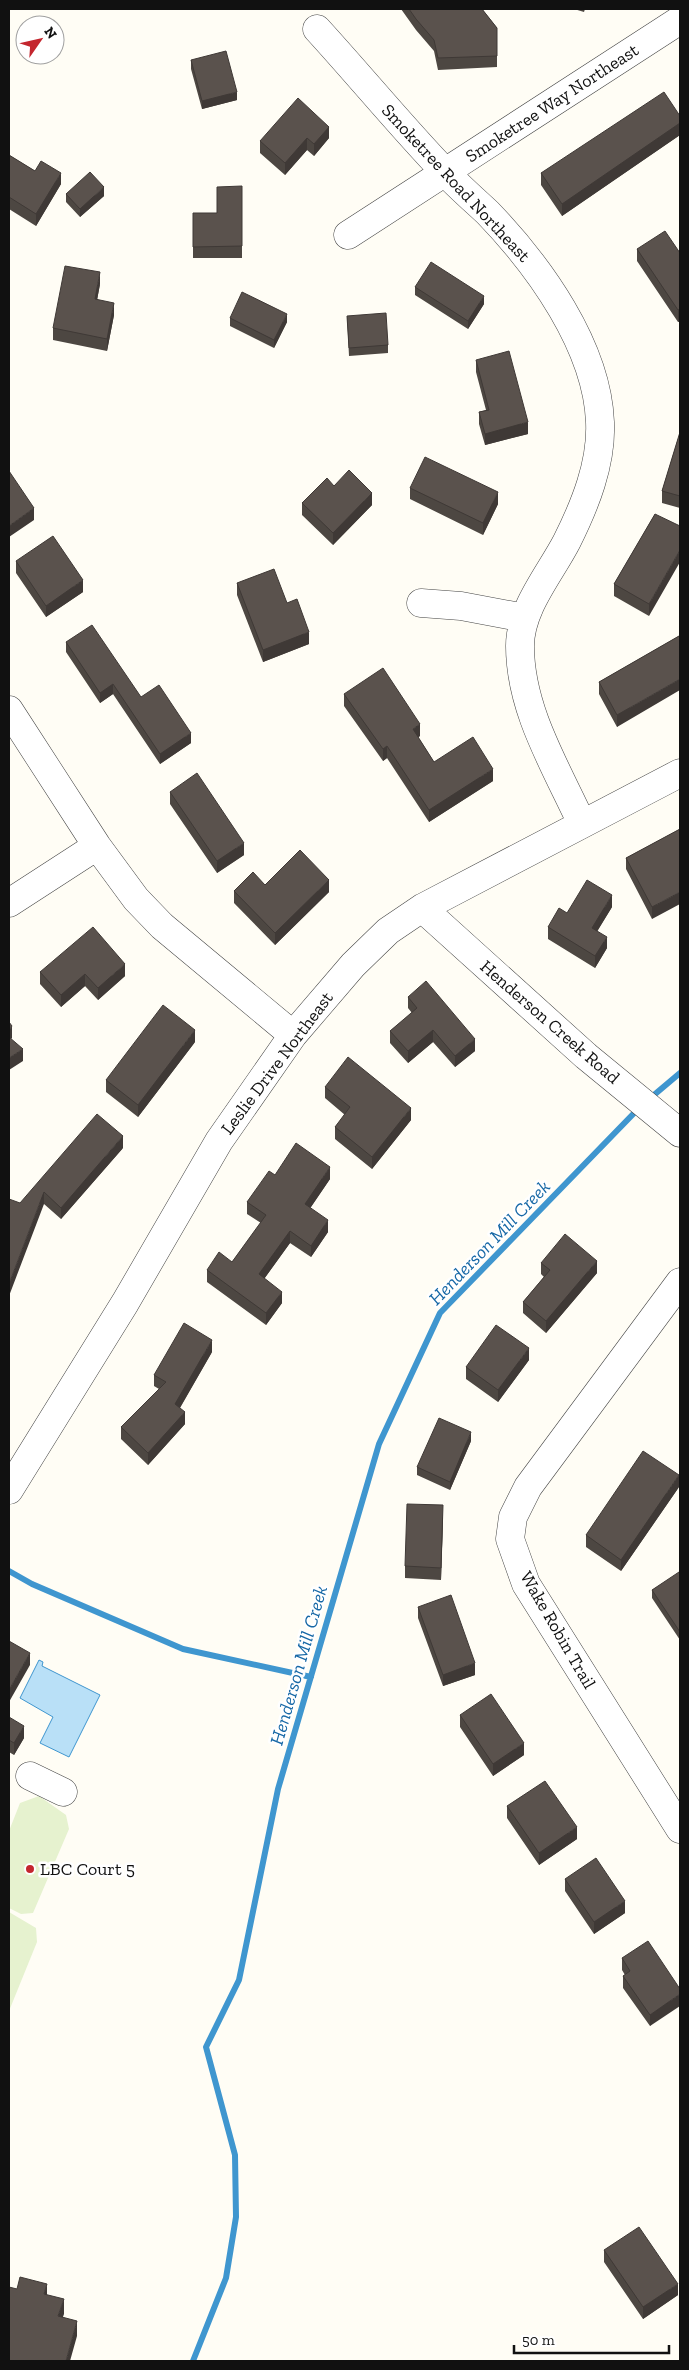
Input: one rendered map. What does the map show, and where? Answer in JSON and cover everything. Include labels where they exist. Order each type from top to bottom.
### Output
[{"type":"street","name":"Smoketree Way Northeast","points":[[348,235],[680,20]]},
{"type":"street","name":"Smoketree Road Northeast","points":[[317,29],[444,172],[488,213],[527,258],[570,322],[590,369],[597,396],[600,421],[600,449],[594,472],[567,541],[539,588],[525,618],[520,644],[522,680],[527,704],[582,824]]},
{"type":"street","points":[[421,602],[461,606],[525,618]]},
{"type":"street","points":[[9,710],[97,846],[136,899],[162,926],[293,1035]]},
{"type":"street","name":"Leslie Drive Northeast","points":[[9,1490],[125,1303],[219,1141],[293,1035],[353,965],[388,930],[422,908],[680,773]]},
{"type":"street","points":[[9,903],[97,846]]},
{"type":"street","name":"Henderson Creek Road","points":[[422,908],[586,1056],[680,1134]]},
{"type":"street","name":"Wake Robin Trail","points":[[680,1282],[528,1487],[513,1517],[510,1539],[526,1584],[680,1829]]},
{"type":"street","points":[[30,1776],[63,1792]]},
{"type":"green space","name":"LBC Court 5","points":[[39,1796],[66,1815],[69,1829],[33,1913],[21,1914],[9,1908],[9,1831],[20,1803]]},
{"type":"green space","points":[[9,1912],[36,1928],[37,1942],[9,2011]]},
{"type":"water","points":[[39,1660],[43,1662],[42,1666],[100,1695],[69,1757],[40,1743],[53,1717],[20,1698]]},
{"type":"building","points":[[409,9],[482,9],[497,28],[497,56],[438,58],[434,40]]},
{"type":"building","points":[[226,51],[237,92],[202,101],[191,60]]},
{"type":"building","points":[[664,92],[680,116],[680,123],[562,204],[541,173]]},
{"type":"building","points":[[298,98],[329,127],[314,144],[307,138],[285,163],[260,141]]},
{"type":"building","points":[[9,155],[35,171],[41,161],[61,173],[36,214],[9,197]]},
{"type":"building","points":[[90,172],[104,187],[80,209],[66,194]]},
{"type":"building","points":[[242,186],[242,246],[193,247],[193,213],[217,213],[217,187]]},
{"type":"building","points":[[665,231],[680,253],[680,309],[678,310],[637,249]]},
{"type":"building","points":[[431,262],[484,296],[468,321],[415,287]]},
{"type":"building","points":[[65,266],[100,272],[95,299],[114,303],[107,339],[53,328]]},
{"type":"building","points":[[242,292],[287,314],[274,340],[230,318]]},
{"type":"building","points":[[386,313],[388,345],[349,348],[347,316]]},
{"type":"building","points":[[509,351],[528,422],[485,434],[479,412],[489,410],[476,360]]},
{"type":"building","points":[[680,432],[680,496],[662,491]]},
{"type":"building","points":[[425,457],[498,492],[483,523],[410,488]]},
{"type":"building","points":[[349,470],[372,493],[333,533],[302,503],[327,478],[334,486]]},
{"type":"building","points":[[9,471],[34,508],[9,526]]},
{"type":"building","points":[[655,514],[680,526],[680,550],[649,604],[614,584]]},
{"type":"building","points":[[53,536],[83,580],[46,606],[16,561]]},
{"type":"building","points":[[274,569],[287,603],[297,599],[309,632],[263,650],[237,583]]},
{"type":"building","points":[[92,625],[141,697],[159,685],[191,733],[160,754],[113,684],[100,693],[66,642]]},
{"type":"building","points":[[679,636],[680,679],[617,715],[599,682]]},
{"type":"building","points":[[383,668],[420,724],[413,729],[434,762],[473,737],[493,769],[429,810],[387,746],[383,749],[344,694]]},
{"type":"building","points":[[197,773],[244,843],[217,861],[170,792]]},
{"type":"building","points":[[680,829],[680,892],[652,907],[626,858]]},
{"type":"building","points":[[300,850],[329,880],[275,933],[234,891],[253,872],[265,885]]},
{"type":"building","points":[[587,880],[612,895],[592,928],[607,937],[595,956],[548,927],[559,908],[567,913]]},
{"type":"building","points":[[93,927],[125,964],[98,988],[85,974],[61,995],[40,972]]},
{"type":"building","points":[[426,981],[475,1039],[455,1056],[433,1030],[408,1051],[390,1031],[417,1008],[408,997]]},
{"type":"building","points":[[163,1005],[195,1030],[138,1105],[106,1080]]},
{"type":"building","points":[[9,1037],[23,1049],[9,1058]]},
{"type":"building","points":[[348,1057],[411,1108],[372,1157],[335,1127],[350,1107],[325,1087]]},
{"type":"building","points":[[97,1114],[123,1136],[61,1208],[44,1192],[9,1284],[9,1199],[20,1203]]},
{"type":"building","points":[[296,1143],[330,1167],[305,1204],[328,1220],[311,1246],[290,1231],[259,1274],[282,1292],[266,1313],[207,1270],[219,1252],[232,1262],[266,1215],[247,1202],[269,1171],[275,1175]]},
{"type":"building","points":[[565,1234],[597,1261],[546,1321],[523,1302],[550,1270],[541,1263]]},
{"type":"building","points":[[184,1323],[212,1340],[175,1404],[185,1412],[148,1453],[121,1427],[166,1382],[154,1375]]},
{"type":"building","points":[[496,1325],[529,1348],[498,1390],[466,1367]]},
{"type":"building","points":[[439,1418],[471,1432],[450,1482],[417,1467]]},
{"type":"building","points":[[643,1451],[679,1475],[621,1560],[586,1535]]},
{"type":"building","points":[[407,1504],[443,1505],[441,1568],[405,1566]]},
{"type":"building","points":[[679,1572],[680,1574],[680,1632],[652,1590]]},
{"type":"building","points":[[451,1595],[475,1663],[443,1675],[418,1607]]},
{"type":"building","points":[[9,1641],[30,1653],[9,1690]]},
{"type":"building","points":[[491,1694],[524,1743],[493,1764],[460,1715]]},
{"type":"building","points":[[9,1717],[24,1726],[14,1743],[9,1740]]},
{"type":"building","points":[[545,1781],[577,1827],[539,1853],[507,1806]]},
{"type":"building","points":[[596,1858],[625,1901],[594,1922],[565,1879]]},
{"type":"building","points":[[648,1941],[680,1989],[680,1994],[650,2015],[623,1976],[630,1971],[622,1958]]},
{"type":"building","points":[[639,2227],[678,2284],[643,2307],[604,2250]]},
{"type":"building","points":[[20,2277],[47,2284],[44,2294],[64,2299],[58,2316],[77,2321],[66,2361],[9,2361],[9,2287],[17,2289]]},
{"type":"waterway","name":"Henderson Mill Creek","points":[[648,1100],[680,1073]]},
{"type":"waterway","name":"Henderson Mill Creek","points":[[193,2361],[226,2278],[236,2217],[235,2155],[206,2047],[239,1980],[278,1789],[379,1444],[440,1313],[639,1108]]},
{"type":"waterway","points":[[9,1571],[32,1584],[183,1649],[311,1677]]},
{"type":"place","name":"LBC Court 5","points":[[30,1869]]}]
